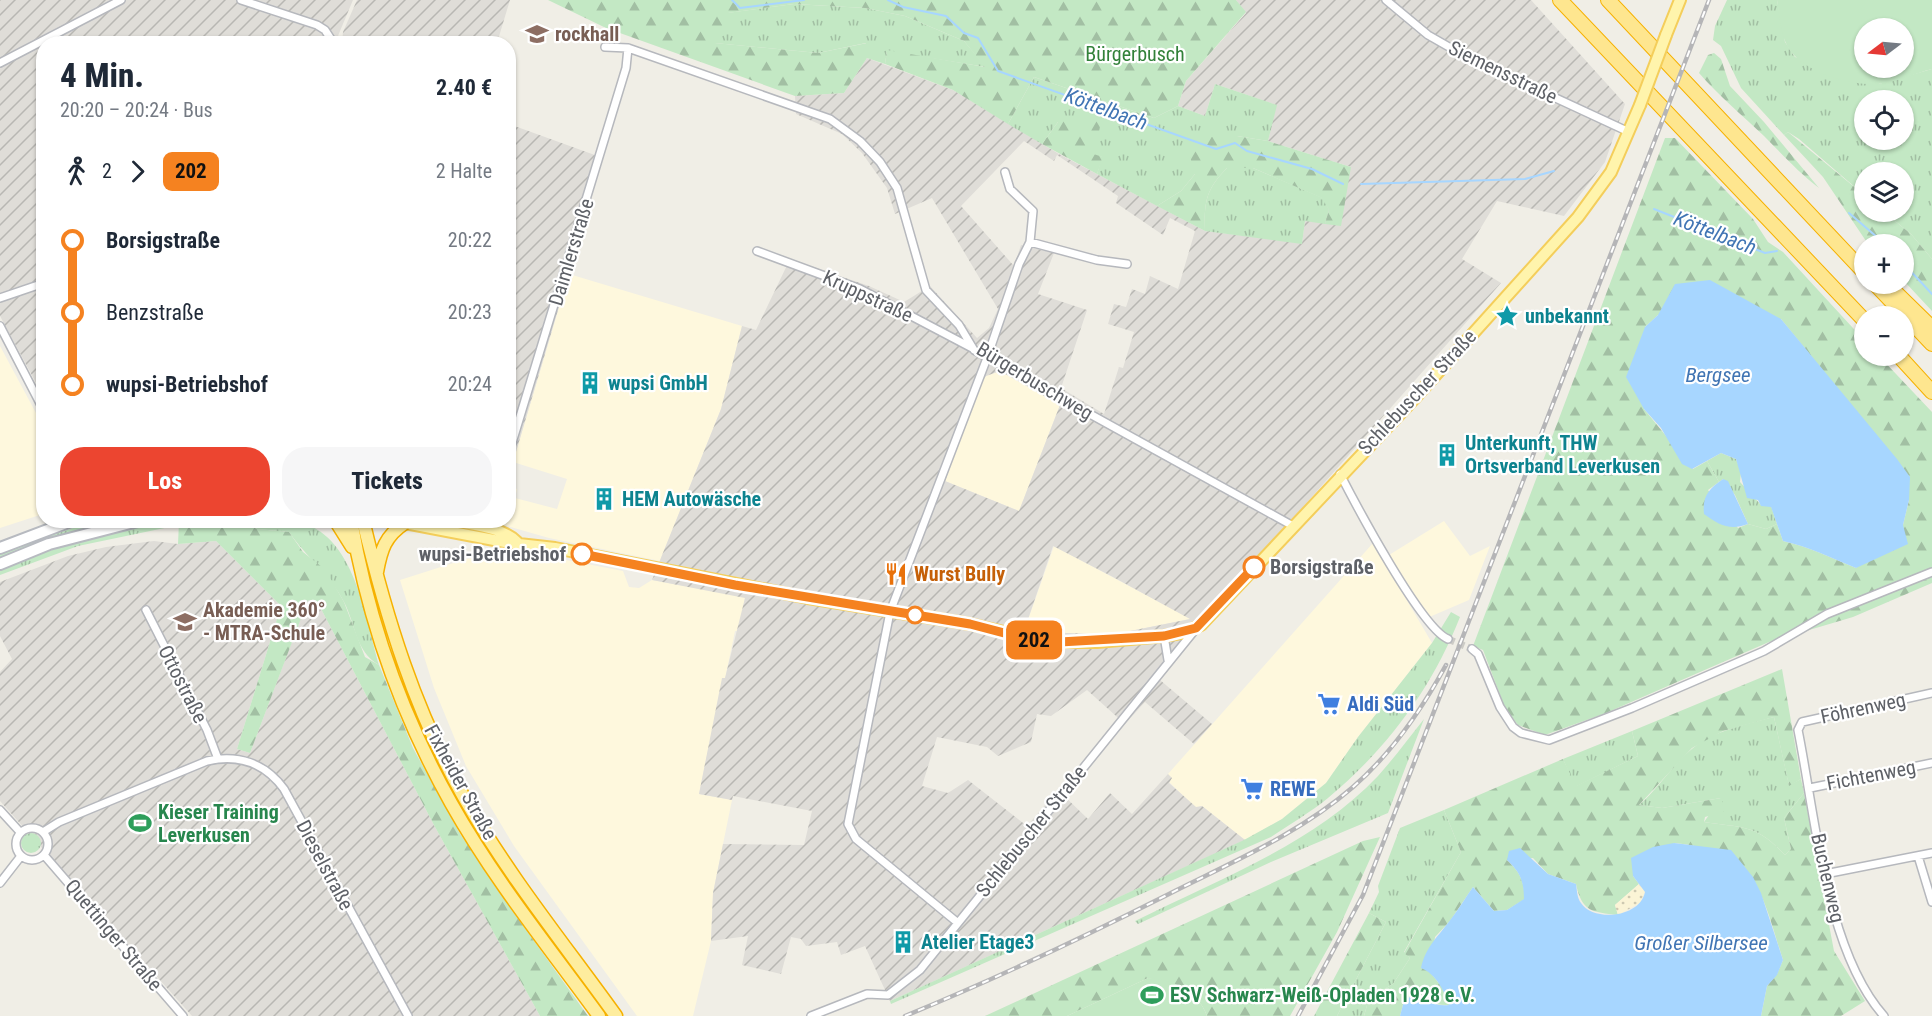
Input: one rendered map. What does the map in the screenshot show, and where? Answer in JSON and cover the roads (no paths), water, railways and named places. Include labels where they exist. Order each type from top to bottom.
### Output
[{"type":"highway","points":[[1560,0],[1854,309]]},
{"type":"highway","points":[[1608,0],[1854,260]]},
{"type":"highway","points":[[1848,252],[1854,256]]},
{"type":"highway","points":[[1884,294],[1932,344]]},
{"type":"highway","points":[[1897,294],[1932,328]]},
{"type":"highway","points":[[1908,366],[1932,392]]},
{"type":"highway","points":[[1916,374],[1932,387]]},
{"type":"highway","points":[[341,528],[356,554]]},
{"type":"highway","name":"Fixheider Straße","points":[[352,528],[356,554],[381,647],[421,746],[451,803],[490,866],[599,1016]]},
{"type":"highway","name":"Fixheider Straße","points":[[365,528],[376,576],[398,648],[417,699],[465,800],[616,1016]]},
{"type":"highway","points":[[376,576],[384,543],[391,532],[397,528]]},
{"type":"main road","name":"Schlebuscher Straße","points":[[1196,628],[1340,474],[1414,399],[1578,218],[1611,172],[1640,105],[1680,0]]},
{"type":"main road","points":[[0,548],[53,528]]},
{"type":"main road","points":[[0,564],[49,544],[111,528]]},
{"type":"main road","points":[[434,528],[555,548],[890,612],[970,624],[1045,642],[1097,642],[1164,636],[1196,628]]},
{"type":"main road","points":[[487,528],[511,535],[517,542]]},
{"type":"street","points":[[52,36],[121,0]]},
{"type":"street","points":[[241,0],[317,26],[331,36]]},
{"type":"street","name":"Siemensstraße","points":[[1386,0],[1428,34],[1463,55],[1629,132]]},
{"type":"street","points":[[0,63],[36,44]]},
{"type":"street","name":"Bürgerbuschweg","points":[[605,47],[628,48],[830,119],[860,141],[880,162],[897,188],[926,290],[958,325],[974,350],[1293,526]]},
{"type":"street","name":"Daimlerstraße","points":[[516,430],[626,68],[628,48]]},
{"type":"street","points":[[958,922],[856,839],[848,824],[890,612],[987,358],[1019,264],[1030,242],[1033,211],[1010,189],[1005,172]]},
{"type":"street","points":[[1030,242],[1097,260],[1127,264]]},
{"type":"street","name":"Kruppstraße","points":[[757,251],[860,289],[974,350]]},
{"type":"street","points":[[0,298],[36,286]]},
{"type":"street","points":[[0,326],[36,396]]},
{"type":"street","points":[[1340,474],[1370,530],[1426,619],[1440,635],[1448,639]]},
{"type":"street","points":[[1472,649],[1478,654],[1500,707],[1513,727],[1521,733],[1549,740],[1632,708],[1764,651],[1827,614],[1932,573]]},
{"type":"street","name":"Ottostraße","points":[[146,610],[207,730],[218,759]]},
{"type":"street","name":"Schlebuscher Straße","points":[[811,1016],[867,994],[888,995],[920,970],[1196,628]]},
{"type":"street","points":[[1164,636],[1168,660]]},
{"type":"street","name":"Föhrenweg","points":[[1798,730],[1802,722],[1932,693]]},
{"type":"street","name":"Buchenweg","points":[[1798,730],[1825,874],[1845,948],[1880,1015]]},
{"type":"street","name":"Dieselstraße","points":[[43,832],[59,822],[218,759],[250,762],[268,771],[277,780],[408,1016]]},
{"type":"street","name":"Fichtenweg","points":[[1810,788],[1932,763]]},
{"type":"street","points":[[0,810],[20,832]]},
{"type":"street","points":[[32,827],[43,832],[48,846],[44,855],[30,860],[21,856],[16,846],[20,832],[32,827]]},
{"type":"street","points":[[1825,874],[1932,853]]},
{"type":"street","name":"Quettinger Straße","points":[[44,855],[183,1016]]},
{"type":"street","points":[[0,883],[21,856]]},
{"type":"street","points":[[1918,856],[1932,902]]},
{"type":"water","name":"Bergsee","points":[[1710,280],[1781,319],[1897,459],[1910,477],[1909,500],[1903,525],[1908,544],[1856,568],[1783,541],[1771,507],[1761,506],[1758,500],[1747,498],[1736,459],[1721,453],[1692,469],[1682,464],[1661,428],[1644,409],[1626,377],[1645,327],[1658,315],[1675,284]]},
{"type":"water","points":[[1723,479],[1728,481],[1748,524],[1736,527],[1725,526],[1704,514],[1705,498]]},
{"type":"water","name":"Großer Silbersee","points":[[1674,843],[1731,850],[1753,877],[1761,893],[1783,960],[1777,975],[1767,986],[1761,1016],[1400,1016],[1405,997],[1438,1005],[1449,1005],[1439,983],[1421,968],[1429,948],[1473,887],[1494,911],[1507,910],[1524,899],[1520,877],[1507,860],[1509,851],[1520,848],[1548,874],[1576,884],[1581,903],[1595,913],[1605,915],[1626,912],[1641,901],[1645,892],[1633,876],[1631,858],[1653,847]]},
{"type":"waterway","name":"Köttelbach","points":[[732,0],[740,8],[804,0]]},
{"type":"waterway","name":"Köttelbach","points":[[888,0],[903,7],[946,16],[964,33],[978,38],[998,71],[1216,149],[1235,143],[1247,151],[1312,169],[1343,184]]},
{"type":"waterway","name":"Köttelbach","points":[[1361,184],[1525,179],[1554,171]]},
{"type":"waterway","name":"Köttelbach","points":[[1654,209],[1765,253],[1777,251]]},
{"type":"waterway","name":"Köttelbach","points":[[1849,213],[1873,234]]},
{"type":"waterway","name":"Köttelbach","points":[[1914,275],[1932,294]]},
{"type":"tunnel","points":[[1448,639],[1472,649]]},
{"type":"railway","points":[[1298,1016],[1363,895],[1709,0]]},
{"type":"railway","points":[[905,1016],[1005,973],[1104,926],[1241,858],[1310,819],[1353,787],[1393,746],[1416,715],[1446,665]]},
{"type":"place","name":"rockhall","points":[[537,34]]},
{"type":"place","name":"unbekannt","points":[[1507,316]]},
{"type":"place","name":"wupsi GmbH","points":[[590,383]]},
{"type":"place","name":"Unterkunft, THW Ortsverband Leverkusen","points":[[1447,455]]},
{"type":"place","name":"HEM Autowäsche","points":[[604,499]]},
{"type":"place","name":"wupsi-Betriebshof","points":[[582,554]]},
{"type":"place","name":"Borsigstraße","points":[[1254,567]]},
{"type":"place","name":"Wurst Bully","points":[[896,574]]},
{"type":"place","name":"Akademie 360° - MTRA-Schule","points":[[185,622]]},
{"type":"place","name":"Aldi Süd","points":[[1329,704]]},
{"type":"place","name":"REWE","points":[[1252,789]]},
{"type":"place","name":"Kieser Training Leverkusen","points":[[140,823]]},
{"type":"place","name":"Atelier Etage3","points":[[903,942]]},
{"type":"place","name":"ESV Schwarz-Weiß-Opladen 1928 e.V.","points":[[1152,995]]},
{"type":"park label","name":"Bürgerbusch","points":[[1135,54]]}]
